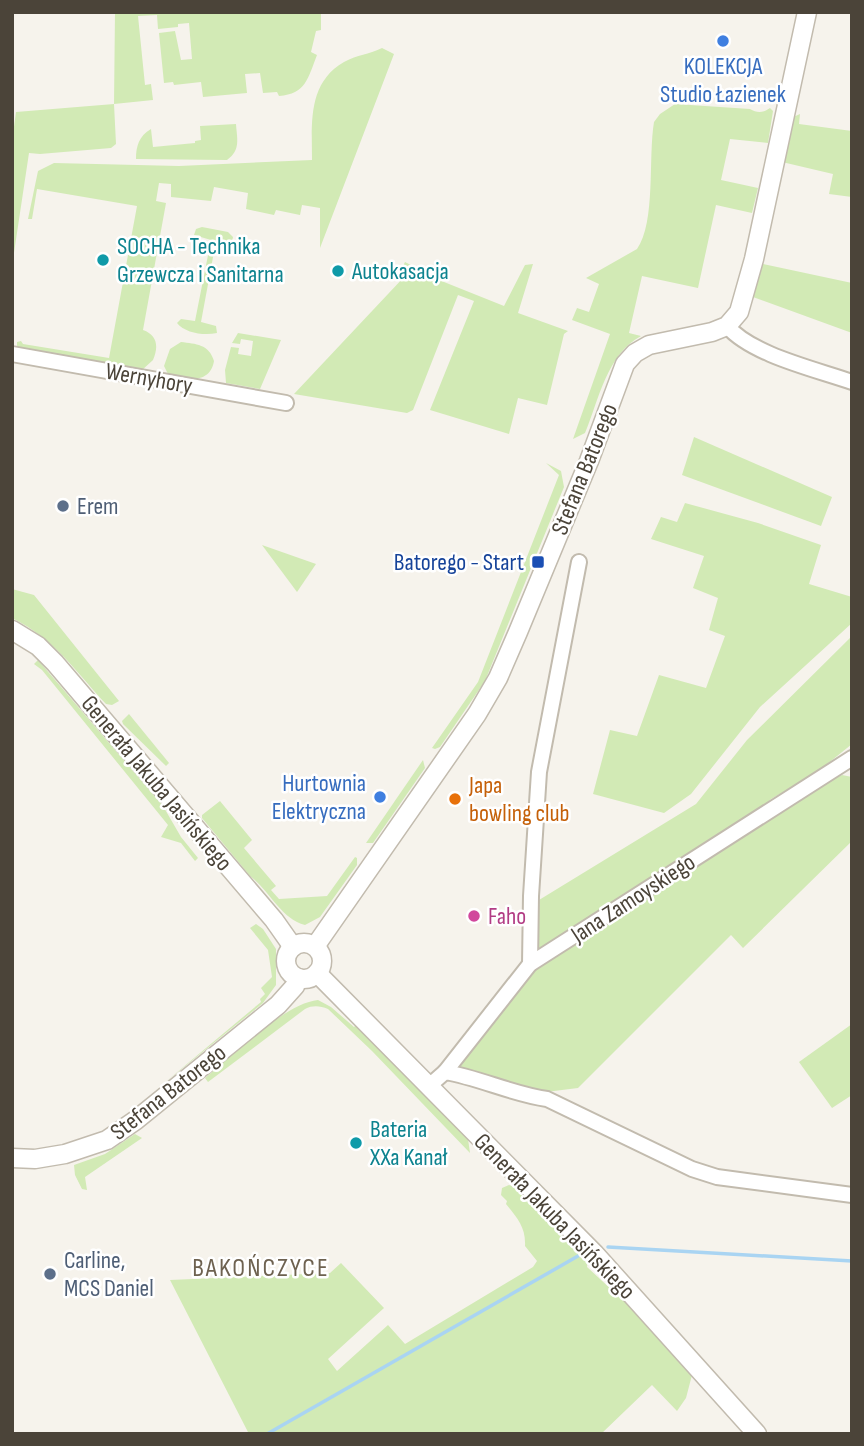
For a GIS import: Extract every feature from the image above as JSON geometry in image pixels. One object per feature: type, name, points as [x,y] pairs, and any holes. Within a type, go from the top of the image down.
[{"type":"street","points":[[807,12],[746,295],[739,312],[727,326],[738,337],[755,347],[852,382]]},
{"type":"street","name":"Stefana Batorego","points":[[316,945],[477,714],[498,678],[589,461],[625,364],[635,353],[649,345],[712,332],[727,326]]},
{"type":"street","name":"Wernyhory","points":[[12,354],[286,403]]},
{"type":"street","name":"Stefana Batorego","points":[[530,964],[530,895],[540,772],[579,562]]},
{"type":"street","name":"Generała Jakuba Jasińskiego","points":[[12,630],[38,646],[55,663],[274,920],[293,947]]},
{"type":"street","name":"Jana Zamoyskiego","points":[[429,1086],[445,1072],[530,964],[852,758]]},
{"type":"street","points":[[303,942],[316,945],[323,959],[317,973],[309,978],[298,978],[290,972],[286,961],[289,951],[303,942]]},
{"type":"street","name":"Generała Jakuba Jasińskiego","points":[[317,973],[595,1254],[757,1434]]},
{"type":"street","name":"Stefana Batorego","points":[[12,1158],[35,1159],[65,1154],[107,1140],[136,1120],[278,1005],[295,986],[298,978]]},
{"type":"street","points":[[445,1072],[474,1077],[522,1096],[547,1099],[692,1169],[731,1179],[852,1195]]},
{"type":"green space","points":[[115,12],[321,14],[321,30],[316,31],[311,52],[317,55],[301,88],[288,95],[279,96],[277,92],[263,93],[260,73],[245,74],[247,93],[203,97],[201,82],[174,85],[173,82],[164,83],[159,33],[175,31],[181,60],[192,59],[189,23],[158,29],[157,15],[138,16],[145,85],[151,84],[153,100],[114,104]]},
{"type":"green space","points":[[382,48],[394,54],[320,248],[320,208],[302,205],[300,215],[276,210],[274,215],[246,209],[248,193],[214,187],[211,201],[171,197],[171,184],[159,183],[156,201],[166,203],[143,330],[154,338],[156,350],[153,360],[141,371],[17,348],[17,342],[21,341],[23,344],[109,358],[137,206],[37,189],[32,219],[28,219],[38,171],[54,163],[179,166],[312,160],[312,119],[323,81],[344,62]]},
{"type":"green space","points":[[114,104],[116,144],[111,148],[29,153],[12,266],[12,141],[16,112]]},
{"type":"green space","points":[[675,104],[760,112],[770,108],[773,111],[768,143],[730,139],[721,180],[758,188],[752,213],[716,205],[698,288],[642,276],[629,333],[641,336],[629,344],[612,366],[585,433],[573,439],[610,334],[572,320],[577,308],[589,312],[599,284],[586,278],[637,249],[643,237],[649,206],[654,122],[660,114]]},
{"type":"green space","points":[[800,114],[799,124],[852,131],[852,197],[829,194],[833,174],[782,162],[791,118]]},
{"type":"green space","points":[[236,124],[236,148],[227,160],[136,159],[139,142],[151,129],[153,147],[195,143],[201,140],[200,126]]},
{"type":"green space","points":[[202,227],[228,232],[233,237],[232,242],[216,241],[201,322],[216,326],[217,333],[212,334],[190,331],[177,323],[181,319],[195,321],[211,240],[194,235],[196,229]]},
{"type":"green space","points":[[405,262],[444,282],[504,306],[525,265],[533,264],[518,313],[568,331],[564,334],[547,405],[518,398],[509,434],[430,410],[474,301],[458,295],[413,410],[407,413],[294,394],[404,277],[399,274]]},
{"type":"green space","points":[[763,264],[852,283],[852,333],[753,297]]},
{"type":"green space","points":[[238,333],[281,340],[260,389],[226,383],[225,370],[231,347],[239,348],[238,354],[251,356],[253,341],[241,339],[240,344],[232,343]]},
{"type":"green space","points":[[181,342],[192,343],[209,351],[214,361],[208,374],[189,379],[168,374],[164,366],[170,349]]},
{"type":"green space","points":[[694,437],[832,497],[821,526],[682,475]]},
{"type":"green space","points":[[546,463],[561,471],[564,487],[485,681],[440,747],[432,748],[478,682],[559,475]]},
{"type":"green space","points":[[685,503],[758,523],[821,545],[809,584],[852,597],[852,623],[760,707],[691,794],[664,813],[593,794],[610,730],[637,736],[659,675],[706,688],[725,636],[709,630],[718,598],[693,588],[704,556],[651,539],[661,517],[677,522]]},
{"type":"green space","points":[[262,545],[316,564],[297,592]]},
{"type":"green space","points":[[12,589],[34,595],[119,701],[112,705],[106,704],[53,646],[12,618]]},
{"type":"green space","points":[[852,636],[852,744],[816,773],[771,799],[753,816],[540,950],[534,925],[539,900],[696,804],[747,740]]},
{"type":"green space","points":[[38,660],[163,806],[181,837],[198,858],[195,861],[181,843],[161,837],[168,825],[42,670],[34,664]]},
{"type":"green space","points":[[129,714],[169,763],[166,766],[123,724],[122,721]]},
{"type":"green space","points":[[423,760],[425,768],[373,843],[366,843]]},
{"type":"green space","points":[[842,775],[852,777],[852,841],[743,948],[731,935],[578,1088],[546,1092],[458,1069],[458,1063],[533,970],[822,785]]},
{"type":"green space","points":[[220,801],[252,840],[244,848],[276,886],[271,890],[279,899],[327,896],[355,857],[357,858],[357,865],[320,917],[305,925],[297,922],[282,911],[250,876],[202,818],[202,815]]},
{"type":"green space","points":[[256,924],[263,929],[276,949],[276,985],[263,1003],[163,1084],[261,1002],[260,999],[265,994],[261,988],[272,977],[268,950],[250,928]]},
{"type":"green space","points":[[318,1000],[331,1007],[354,1027],[357,1024],[463,1129],[470,1153],[372,1051],[325,1008],[314,1006],[305,1009],[208,1082],[205,1078],[275,1020],[305,1003]]},
{"type":"green space","points":[[852,1024],[852,1095],[832,1108],[799,1062]]},
{"type":"green space","points":[[135,1134],[142,1138],[85,1177],[87,1190],[82,1189],[75,1175],[74,1165],[105,1154]]},
{"type":"green space","points":[[509,1185],[520,1189],[588,1259],[587,1267],[652,1327],[692,1375],[686,1398],[677,1411],[652,1385],[601,1434],[249,1434],[170,1280],[330,1273],[341,1263],[384,1308],[328,1359],[337,1371],[388,1325],[405,1344],[533,1267],[537,1261],[525,1246],[522,1228],[501,1195],[502,1188]]},
{"type":"waterway","points":[[608,1247],[852,1261]]},
{"type":"waterway","points":[[267,1434],[578,1256]]},
{"type":"place","name":"KOLEKCJA Studio Łazienek","points":[[723,41]]},
{"type":"place","name":"SOCHA - Technika Grzewcza i Sanitarna","points":[[103,260]]},
{"type":"place","name":"Autokasacja","points":[[338,271]]},
{"type":"place","name":"Erem","points":[[63,506]]},
{"type":"place","name":"Batorego - Start","points":[[538,562]]},
{"type":"place","name":"Hurtownia Elektryczna","points":[[380,797]]},
{"type":"place","name":"Japa bowling club","points":[[455,799]]},
{"type":"place","name":"Faho","points":[[474,916]]},
{"type":"place","name":"Bateria XXa Kanał","points":[[356,1143]]},
{"type":"place","name":"Carline, MCS Daniel","points":[[50,1274]]},
{"type":"district","name":"BAKOŃCZYCE","points":[[261,1267]]}]
